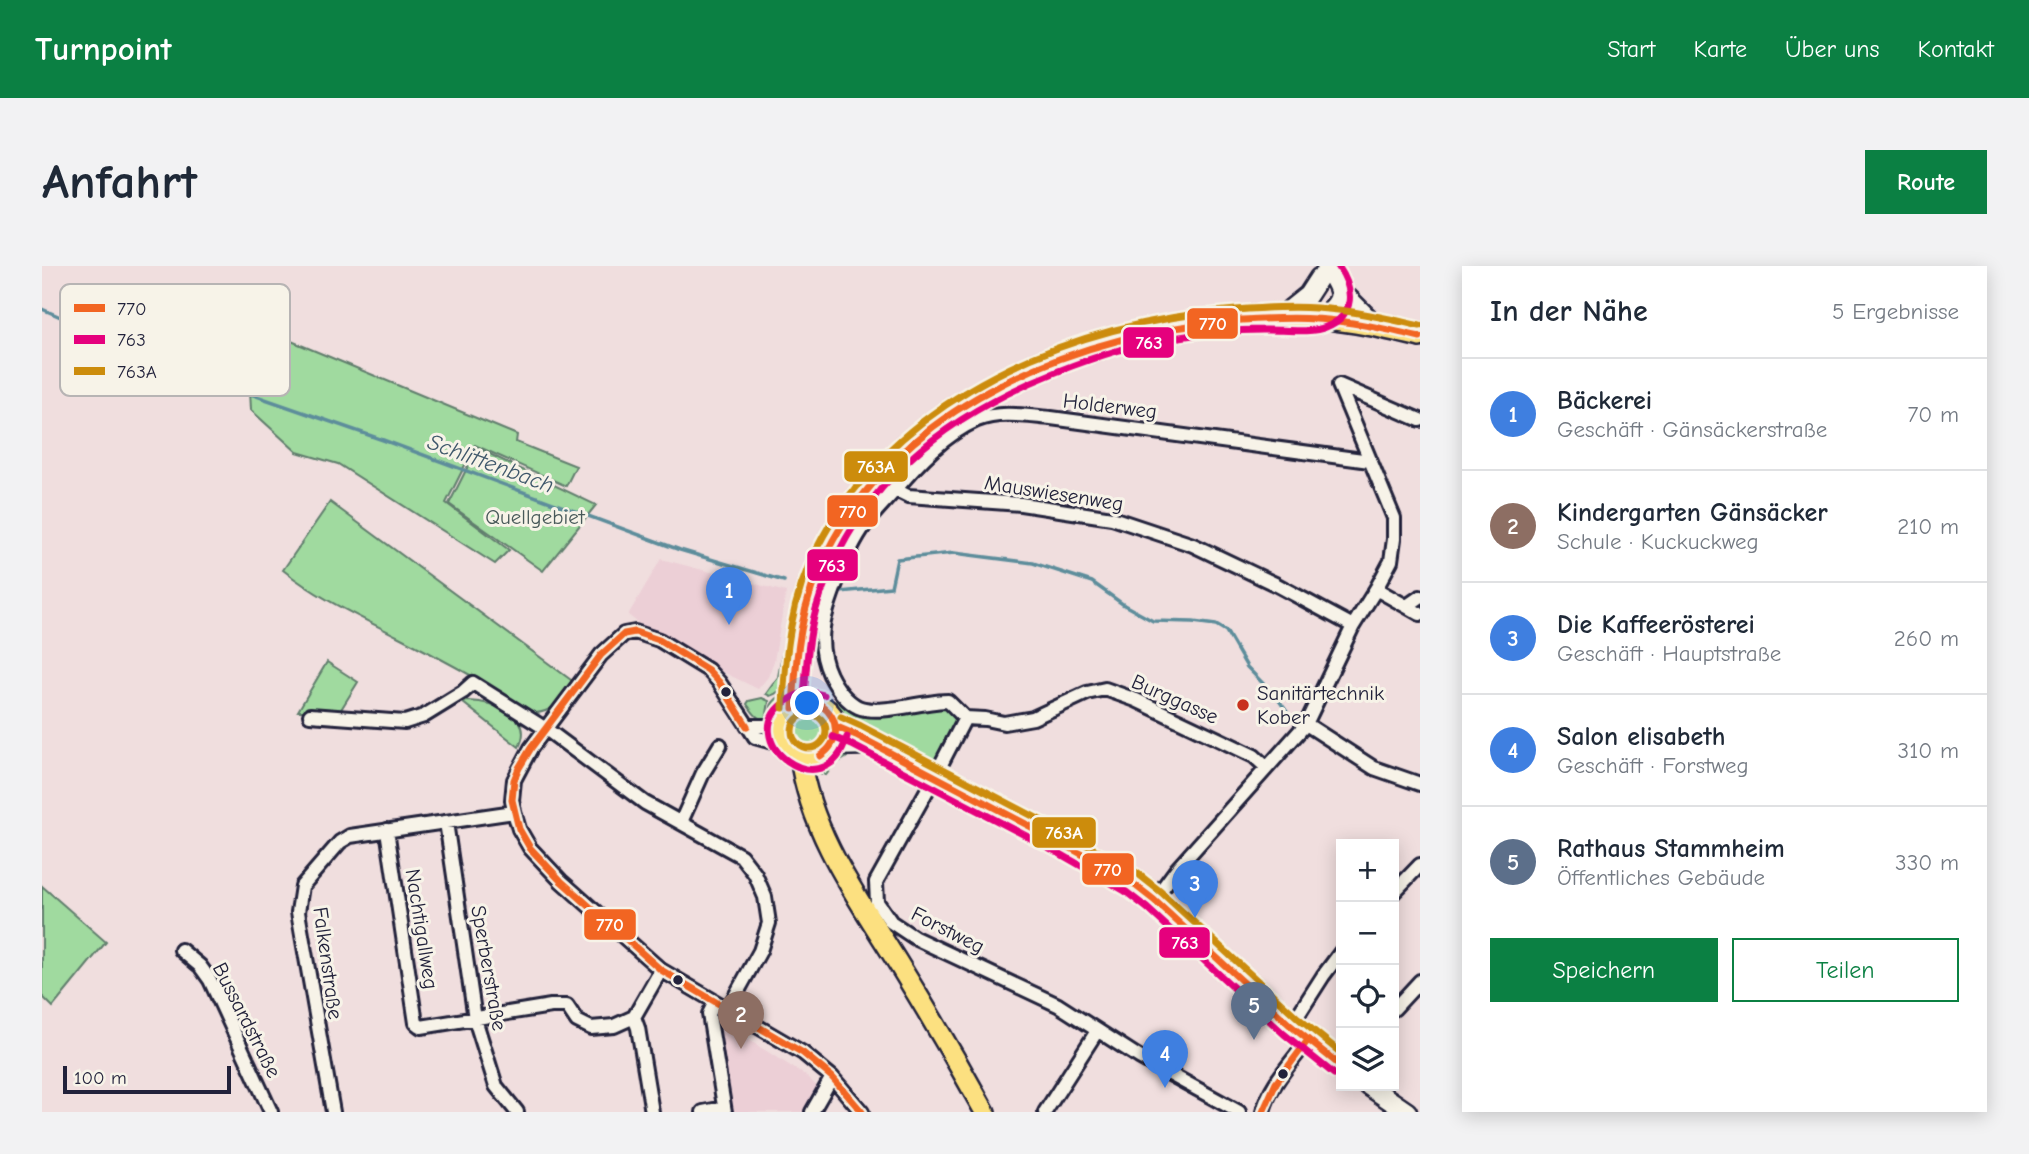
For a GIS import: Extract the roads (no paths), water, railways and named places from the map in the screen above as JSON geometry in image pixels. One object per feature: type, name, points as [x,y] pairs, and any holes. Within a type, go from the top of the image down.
[{"type":"main road","points":[[985,1112],[916,992],[852,892],[829,850],[811,799],[815,777],[781,730],[788,715],[807,603],[826,553],[870,486],[904,450],[942,419],[1043,365],[1110,341],[1176,327],[1234,320],[1320,319],[1376,326],[1420,337]]},
{"type":"main road","points":[[797,650],[812,703]]},
{"type":"main road","points":[[788,715],[799,705],[812,703],[828,711],[834,718],[835,736],[827,752],[800,753]]},
{"type":"street","points":[[1321,270],[1376,326]]},
{"type":"street","points":[[1320,319],[1321,270]]},
{"type":"street","points":[[1278,319],[1308,295],[1321,270]]},
{"type":"street","points":[[1320,319],[1334,308],[1339,300],[1339,289]]},
{"type":"street","points":[[1154,900],[1176,870],[1306,724],[1353,626],[1391,561],[1394,518],[1339,385],[1420,420]]},
{"type":"street","name":"Holderweg","points":[[965,718],[948,701],[878,710],[859,707],[846,698],[834,683],[824,662],[822,642],[823,619],[845,559],[864,526],[908,474],[952,435],[977,420],[995,415],[1051,418],[1370,461]]},
{"type":"street","name":"Mauswiesenweg","points":[[896,490],[908,496],[1021,504],[1112,518],[1193,545],[1277,585],[1353,626]]},
{"type":"street","points":[[1376,589],[1420,614]]},
{"type":"street","points":[[1407,606],[1420,597]]},
{"type":"street","points":[[800,753],[755,737],[719,682],[708,670],[659,640],[635,632],[624,634],[601,655],[531,748],[514,780],[514,812],[519,829],[530,848],[561,881],[661,970],[803,1053],[832,1077],[862,1112]]},
{"type":"street","points":[[310,715],[405,722],[424,716],[473,683],[546,729],[645,803],[741,856],[755,874],[765,897],[769,923],[760,951],[728,1009]]},
{"type":"street","name":"Burggasse","points":[[965,718],[1004,723],[1033,718],[1087,693],[1105,690],[1136,700],[1254,756],[1266,767]]},
{"type":"street","points":[[747,726],[767,726],[788,715]]},
{"type":"street","points":[[935,776],[965,718]]},
{"type":"street","points":[[1306,724],[1374,768],[1420,784]]},
{"type":"street","points":[[835,736],[856,735],[1062,843],[1131,883],[1154,900],[1291,1026],[1336,1062]]},
{"type":"street","points":[[681,822],[703,773],[720,745]]},
{"type":"street","name":"Forstweg","points":[[935,776],[876,882],[877,902],[891,922],[915,938],[1058,1005],[1097,1031],[1239,1112]]},
{"type":"street","name":"Falkenstraße","points":[[333,1112],[298,912],[303,886],[340,842],[350,836],[514,812]]},
{"type":"street","name":"Sperberstraße","points":[[446,822],[475,1019],[496,1086],[517,1112]]},
{"type":"street","name":"Nachtigallweg","points":[[387,830],[416,1023],[426,1027],[475,1019]]},
{"type":"street","points":[[1399,887],[1420,865]]},
{"type":"street","name":"Bussardstraße","points":[[181,950],[200,966],[210,980],[271,1112]]},
{"type":"street","points":[[1291,1026],[1336,959]]},
{"type":"street","points":[[475,1019],[551,1006],[567,1006],[577,1021],[591,1028],[614,1026],[634,1017],[661,970]]},
{"type":"street","points":[[1399,1004],[1420,981]]},
{"type":"street","points":[[703,1112],[724,1110],[709,1014],[715,1002]]},
{"type":"street","points":[[634,1017],[652,1112]]},
{"type":"street","points":[[1045,1112],[1097,1031]]},
{"type":"street","points":[[1263,1112],[1279,1079],[1308,1040]]},
{"type":"street","points":[[812,1112],[832,1077]]},
{"type":"street","points":[[1376,1091],[1407,1112]]},
{"type":"waterway","name":"Schlittenbach","points":[[42,309],[60,317]]},
{"type":"waterway","name":"Schlittenbach","points":[[256,396],[680,550],[784,581]]},
{"type":"waterway","name":"Schlittenbach","points":[[840,592],[891,587],[897,559],[954,553],[1033,563],[1092,582],[1124,605],[1153,621],[1216,625],[1226,631],[1247,667],[1278,699],[1292,719]]},
{"type":"place","name":"Bäckerei","points":[[729,625]]},
{"type":"place","name":"Sanitärtechnik Kober","points":[[1243,705]]},
{"type":"place","name":"Die Kaffeerösterei","points":[[1195,918]]},
{"type":"place","name":"Rathaus Stammheim","points":[[1254,1040]]},
{"type":"place","name":"Kindergarten Gänsäcker","points":[[741,1049]]},
{"type":"place","name":"Salon elisabeth","points":[[1165,1088]]},
{"type":"park label","name":"Quellgebiet","points":[[535,517]]}]
